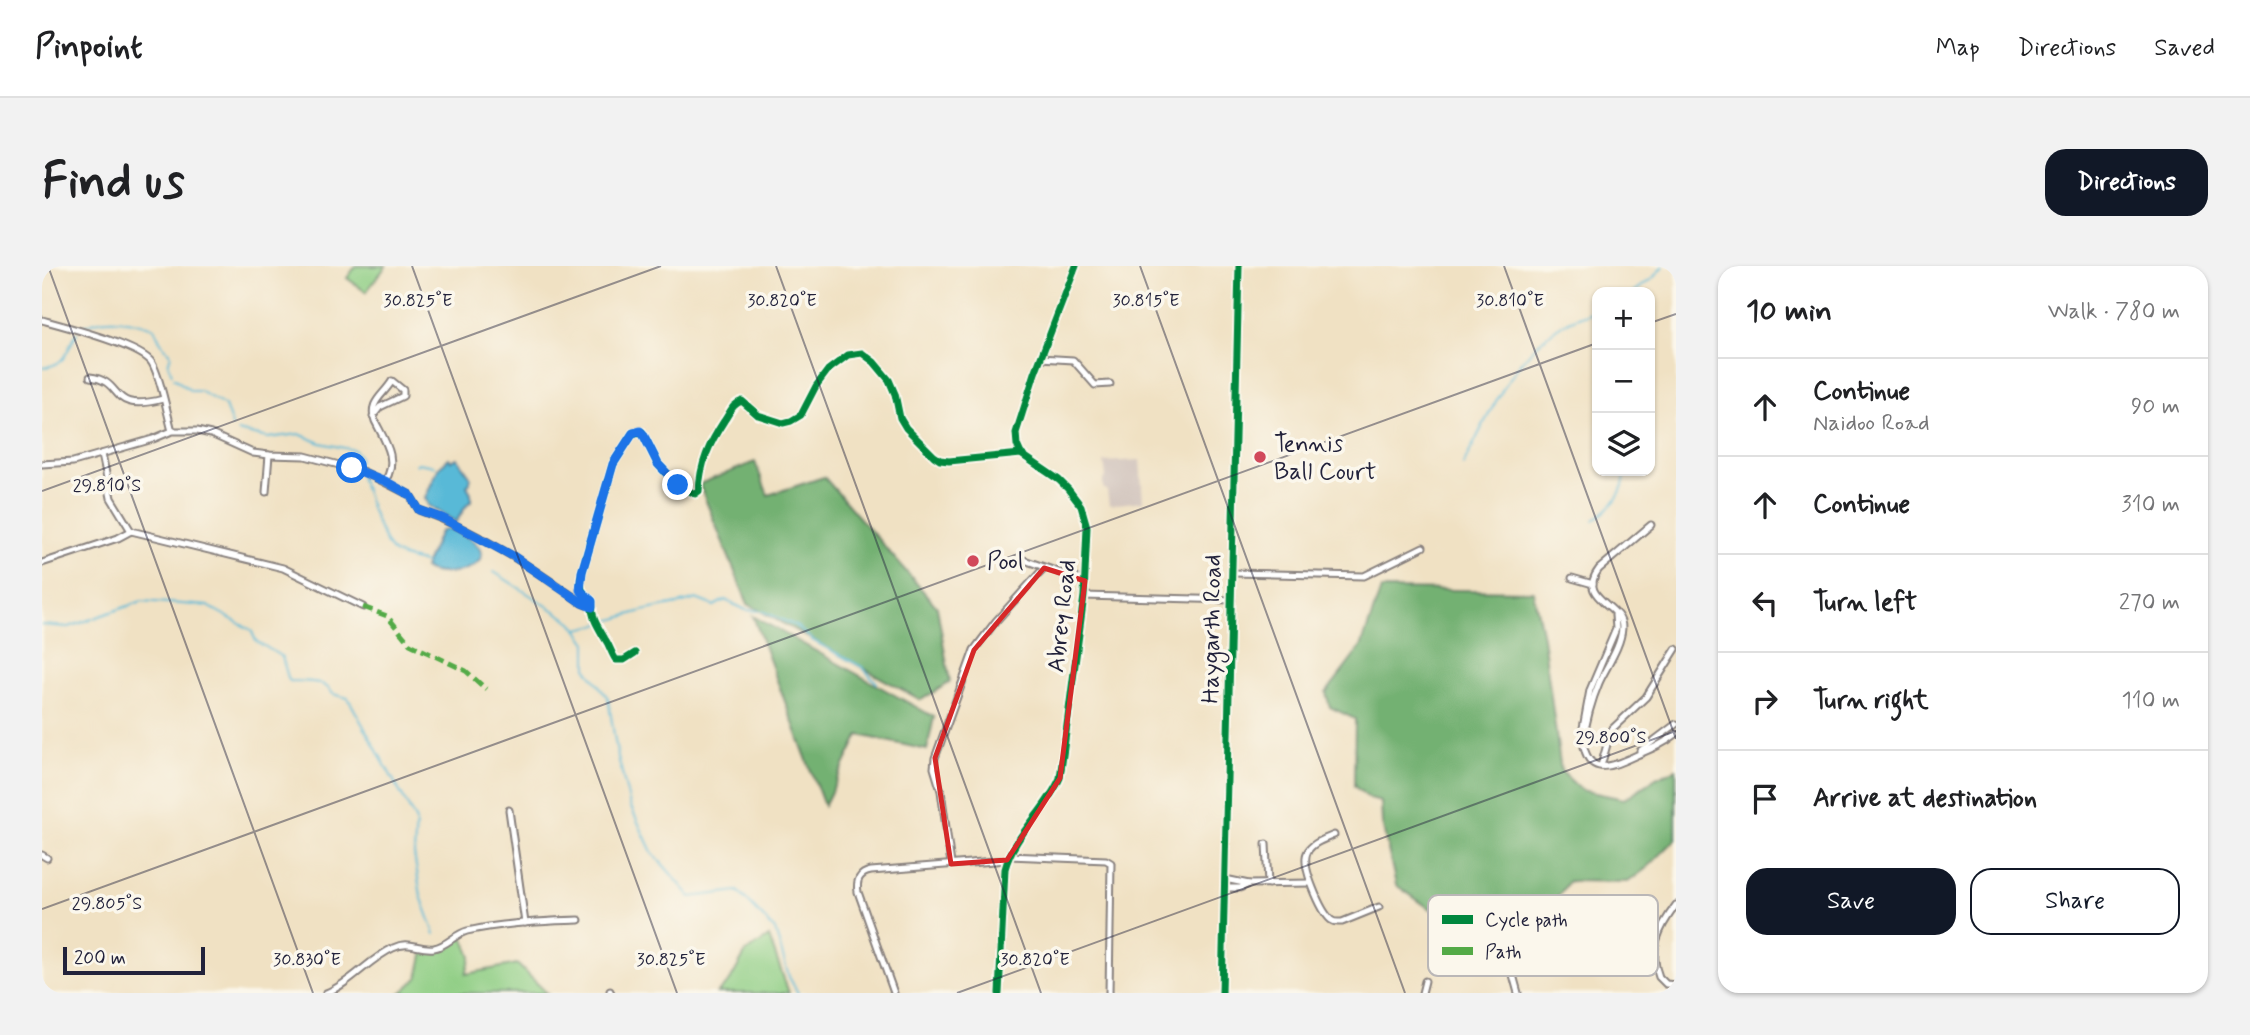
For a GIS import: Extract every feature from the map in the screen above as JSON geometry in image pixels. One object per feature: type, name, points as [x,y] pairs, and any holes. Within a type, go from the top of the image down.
[{"type":"street","points":[[635,653],[624,660],[616,660],[613,657],[605,638],[598,631],[592,601],[580,590],[582,572],[613,464],[631,434],[642,432],[658,464],[678,485],[694,495],[699,491],[700,470],[710,443],[738,402],[745,402],[753,412],[777,422],[787,423],[801,415],[828,370],[848,355],[862,353],[874,362],[889,380],[902,423],[938,459],[949,461],[1021,454],[1016,442],[1016,429],[1076,266]]},
{"type":"street","name":"Haygarth Road","points":[[1222,993],[1239,266]]},
{"type":"street","points":[[42,320],[145,355],[154,367],[172,431]]},
{"type":"street","points":[[1041,358],[1073,360],[1095,384],[1110,384]]},
{"type":"street","points":[[90,377],[105,381],[119,398],[130,403],[142,404],[163,399]]},
{"type":"street","points":[[373,416],[380,407],[402,396],[403,390],[397,383],[392,381],[373,407],[373,416],[390,453],[392,466],[385,481]]},
{"type":"street","points":[[42,464],[68,463],[179,429],[204,432],[253,453],[322,459],[385,481],[409,495],[419,510],[442,518],[513,556],[592,607]]},
{"type":"street","points":[[102,454],[111,498],[131,531]]},
{"type":"street","name":"Abrey Road","points":[[999,993],[1004,869],[1008,858],[1060,778],[1084,596],[1088,536],[1081,506],[1059,480],[1021,454]]},
{"type":"street","points":[[266,492],[269,455]]},
{"type":"street","points":[[1651,525],[1599,569],[1593,584],[1598,596],[1621,621],[1622,631],[1595,691],[1583,742],[1588,757],[1594,763],[1601,766],[1616,765],[1676,734]]},
{"type":"street","points":[[42,563],[118,538],[131,531],[283,568],[363,607]]},
{"type":"street","points":[[1232,573],[1368,575],[1423,547]]},
{"type":"street","points":[[1021,559],[1084,581]]},
{"type":"street","points":[[951,864],[943,802],[933,768],[935,758],[974,650],[1044,568]]},
{"type":"street","points":[[1572,578],[1593,584]]},
{"type":"street","points":[[1084,596],[1231,600]]},
{"type":"street","points":[[1601,766],[1608,734],[1615,724],[1646,697],[1676,649]]},
{"type":"street","points":[[1635,756],[1676,724]]},
{"type":"street","points":[[509,810],[524,923]]},
{"type":"street","points":[[1334,835],[1308,851],[1305,863],[1310,883],[1329,918],[1342,922],[1379,907]]},
{"type":"street","points":[[1266,844],[1268,884]]},
{"type":"street","points":[[894,993],[858,892],[859,878],[867,872],[1008,858],[1106,860],[1111,863],[1109,993]]},
{"type":"street","points":[[1225,879],[1249,884],[1310,883]]},
{"type":"street","points":[[1225,888],[1240,888],[1249,884]]},
{"type":"street","points":[[1658,934],[1676,905]]},
{"type":"street","points":[[326,993],[338,988],[387,951],[398,946],[414,944],[437,947],[464,932],[524,923],[579,920]]},
{"type":"street","points":[[1658,973],[1665,983],[1676,985]]},
{"type":"street","points":[[1513,976],[1518,993]]},
{"type":"street","points":[[1422,993],[1425,981]]},
{"type":"highlighted area","points":[[1044,568],[1085,581],[1060,778],[1007,860],[951,864],[935,758],[974,650]]},
{"type":"shaded area","points":[[1140,460],[1143,501],[1109,505],[1107,491],[1103,488],[1103,480],[1106,477],[1104,462]]},
{"type":"green space","points":[[356,266],[386,266],[366,292],[347,278]]},
{"type":"green space","points":[[755,462],[768,495],[824,477],[937,607],[950,682],[921,700],[748,604],[699,484]]},
{"type":"green space","points":[[1381,589],[1533,591],[1543,637],[1561,771],[1581,790],[1624,799],[1656,778],[1676,769],[1676,839],[1648,867],[1628,882],[1569,881],[1559,895],[1428,895],[1428,907],[1396,885],[1382,823],[1381,802],[1370,799],[1354,786],[1355,719],[1330,707],[1326,693],[1361,647]]},
{"type":"green space","points":[[753,616],[934,717],[927,750],[859,735],[824,806]]},
{"type":"green space","points":[[463,936],[471,957],[466,974],[517,964],[547,993],[401,993],[418,978],[424,951],[444,947]]},
{"type":"green space","points":[[769,937],[789,993],[717,993],[730,981],[746,952]]},
{"type":"water","points":[[449,458],[451,461],[457,458],[470,476],[467,486],[471,501],[456,522],[428,505],[425,498],[439,467]]},
{"type":"water","points":[[451,529],[475,543],[481,551],[480,559],[475,565],[443,573],[424,568],[440,532]]},
{"type":"waterway","points":[[1641,287],[1663,266]]},
{"type":"waterway","points":[[1463,465],[1505,385],[1532,350],[1567,322],[1592,312]]},
{"type":"waterway","points":[[81,328],[107,320],[126,321],[154,328],[171,355],[168,364],[172,374]]},
{"type":"waterway","points":[[42,367],[61,360],[77,333]]},
{"type":"waterway","points":[[174,378],[191,391],[200,391],[225,406],[232,426]]},
{"type":"waterway","points":[[237,431],[268,438],[299,434],[321,443],[354,450],[359,456],[359,463]]},
{"type":"waterway","points":[[416,465],[418,463],[435,466]]},
{"type":"waterway","points":[[1594,520],[1616,499],[1623,486],[1624,476]]},
{"type":"waterway","points":[[360,477],[389,548],[398,555],[425,563]]},
{"type":"waterway","points":[[494,572],[572,622],[587,643],[587,669],[608,698],[617,753],[630,805],[652,852],[691,897],[738,891],[775,930],[789,977],[798,993]]},
{"type":"waterway","points":[[578,629],[696,599],[714,606],[725,600],[746,610],[762,611],[796,626],[812,640],[862,667],[877,683]]},
{"type":"waterway","points":[[42,625],[69,627],[142,601],[208,606],[251,630],[256,641],[282,657],[289,681],[319,683],[333,694],[348,698],[416,821],[414,854],[421,896],[435,934]]},
{"type":"marked path","points":[[363,607],[387,616],[410,644],[466,671],[486,689]]},
{"type":"cycle path","points":[[999,993],[1005,869],[1015,845],[1060,778],[1084,596],[1087,527],[1081,506],[1059,480],[1021,454],[1016,433],[1035,373],[1076,266]]},
{"type":"cycle path","points":[[1222,993],[1239,266]]},
{"type":"cycle path","points":[[635,653],[624,660],[616,660],[595,621],[592,601],[581,588],[582,572],[613,464],[633,433],[642,432],[658,464],[678,485],[695,494],[699,491],[703,463],[710,446],[736,404],[742,401],[758,415],[783,423],[791,421],[801,415],[828,370],[848,355],[862,353],[874,362],[889,380],[900,418],[906,428],[940,460],[1021,454]]},
{"type":"place","name":"Tennis Ball Court","points":[[1260,457]]},
{"type":"place","name":"Pool","points":[[973,561]]},
{"type":"route","points":[[352,468],[385,481],[410,495],[419,510],[442,518],[513,556],[592,607],[592,601],[580,590],[582,572],[613,464],[633,433],[640,431],[643,434],[658,464],[678,485]]}]
